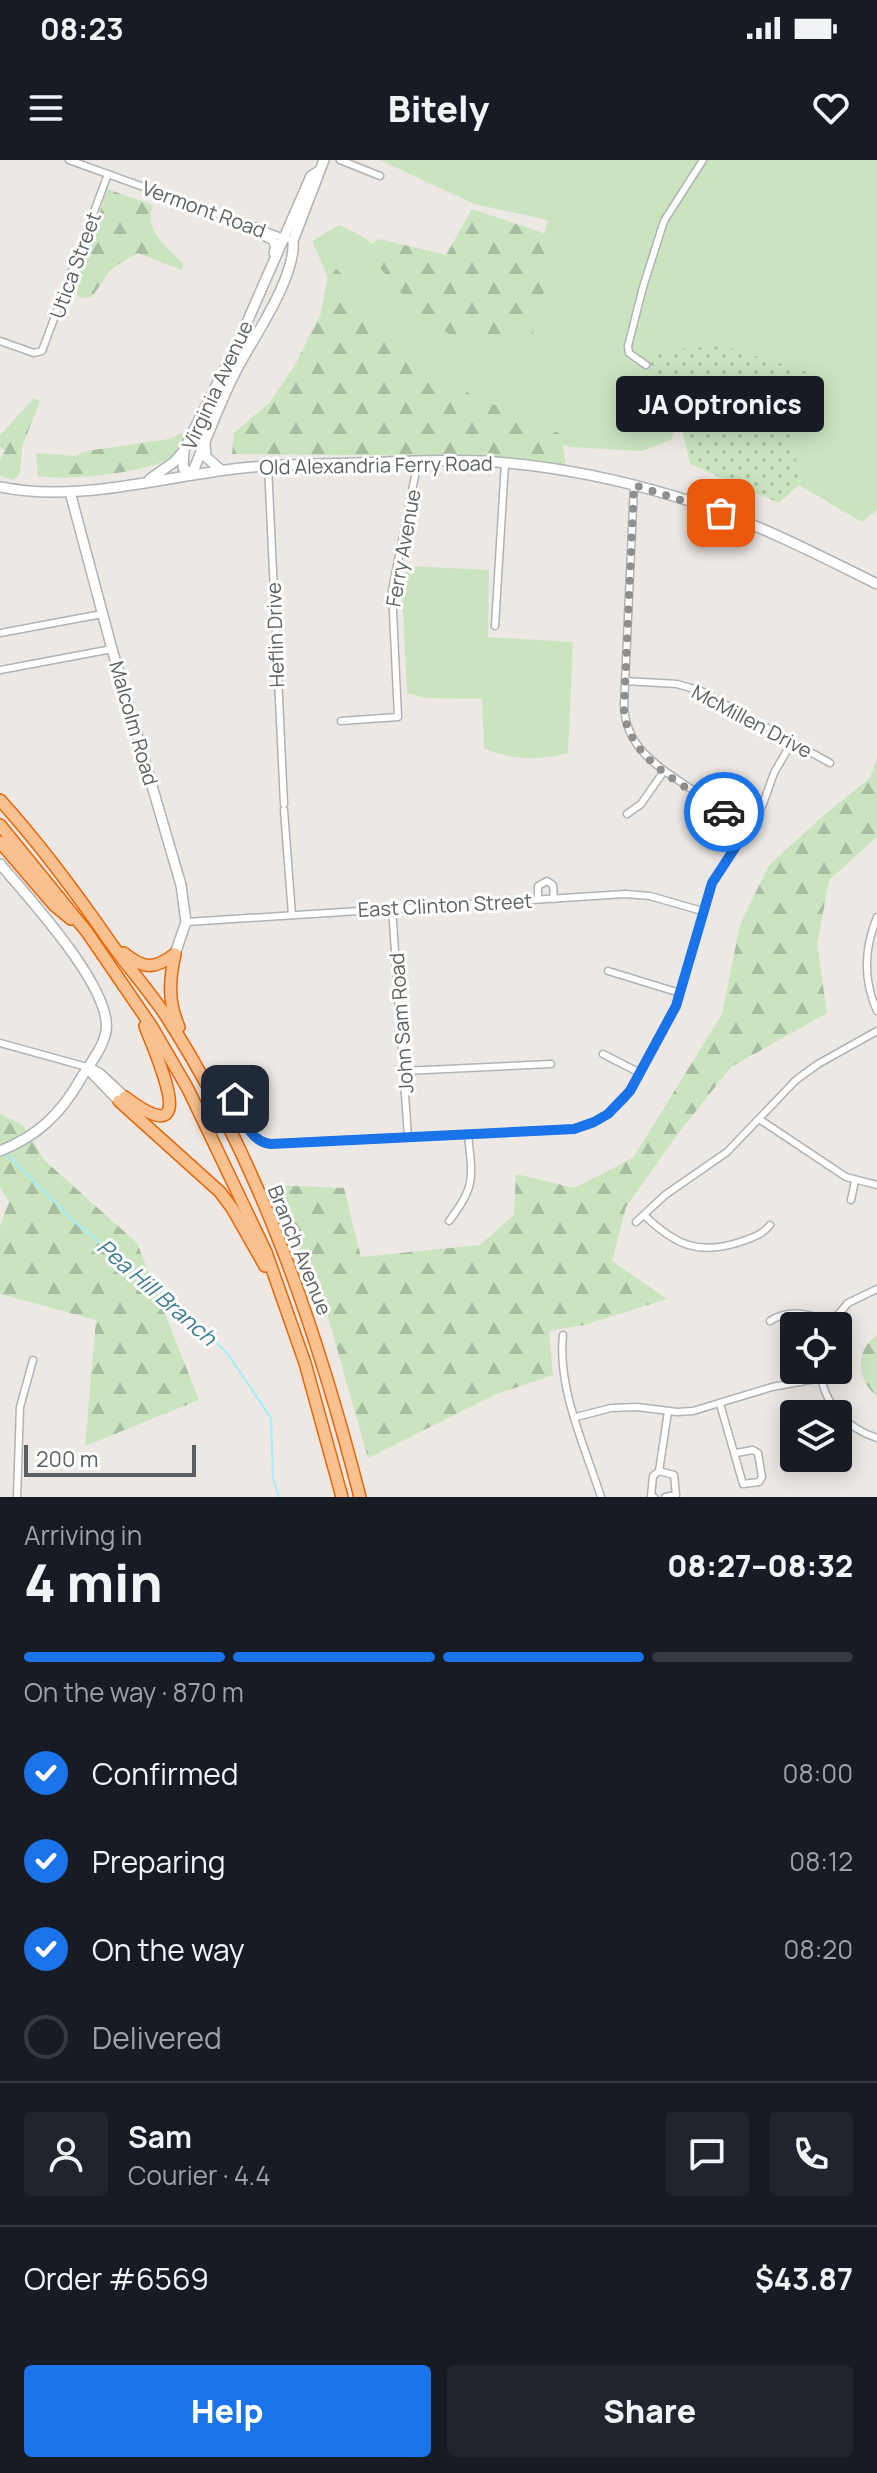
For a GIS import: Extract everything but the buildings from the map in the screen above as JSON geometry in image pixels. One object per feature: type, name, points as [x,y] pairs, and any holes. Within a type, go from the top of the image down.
[{"type":"highway","name":"Branch Avenue","points":[[0,800],[66,878],[166,1017],[235,1139],[298,1289],[360,1496]]},
{"type":"highway","name":"Branch Avenue","points":[[0,825],[87,932],[139,1007],[188,1089],[266,1252],[305,1363],[342,1497]]},
{"type":"highway","points":[[0,842],[54,905],[87,932]]},
{"type":"highway","points":[[110,942],[142,966],[154,968],[175,954]]},
{"type":"highway","points":[[175,954],[169,978],[174,1016],[201,1077]]},
{"type":"highway","points":[[122,1099],[154,1115],[162,1114],[170,1107],[167,1083],[139,1007]]},
{"type":"highway","points":[[122,1099],[220,1192],[283,1298]]},
{"type":"highway","points":[[334,1467],[336,1497]]},
{"type":"street","name":"Vermont Road","points":[[69,160],[256,228],[291,244]]},
{"type":"street","name":"Virginia Avenue","points":[[291,244],[273,264],[184,450],[183,468],[192,474],[235,373],[272,306],[291,244],[324,160]]},
{"type":"street","points":[[340,160],[380,176]]},
{"type":"street","points":[[646,365],[629,353],[637,308],[664,221],[703,160]]},
{"type":"street","name":"Utica Street","points":[[0,341],[40,353],[48,341],[108,174]]},
{"type":"street","points":[[256,228],[275,243],[273,264]]},
{"type":"street","points":[[205,442],[206,457],[221,470]]},
{"type":"street","points":[[146,481],[174,462],[184,450]]},
{"type":"street","name":"Old Alexandria Ferry Road","points":[[0,487],[33,492],[70,492],[268,466],[418,461],[505,463],[568,471],[681,498],[738,520],[877,584]]},
{"type":"street","name":"Ferry Avenue","points":[[341,721],[398,717],[393,635],[394,582],[418,461]]},
{"type":"street","points":[[495,626],[505,463]]},
{"type":"street","name":"Heflin Drive","points":[[268,466],[292,915]]},
{"type":"street","points":[[634,485],[625,681],[626,726],[644,754],[664,771],[748,828]]},
{"type":"street","name":"Malcolm Road","points":[[70,492],[181,885],[186,922],[175,954]]},
{"type":"street","points":[[0,633],[102,614]]},
{"type":"street","points":[[0,670],[112,649]]},
{"type":"street","name":"McMillen Drive","points":[[625,681],[670,683],[693,688],[830,763]]},
{"type":"street","points":[[230,1079],[235,1099],[256,1139],[268,1144],[574,1129],[588,1125],[618,1107],[673,1014],[712,883],[763,804],[774,773],[792,742]]},
{"type":"street","points":[[627,814],[641,804],[664,771]]},
{"type":"street","points":[[0,864],[39,910],[101,996],[106,1014],[106,1034],[53,1119],[30,1137],[0,1151]]},
{"type":"street","points":[[538,899],[539,884],[547,881],[553,885],[554,899]]},
{"type":"street","name":"East Clinton Street","points":[[186,922],[633,894],[702,911]]},
{"type":"street","name":"John Sam Road","points":[[392,908],[408,1137]]},
{"type":"street","points":[[877,917],[866,959],[868,985],[877,1011]]},
{"type":"street","points":[[608,971],[680,993]]},
{"type":"street","points":[[636,1222],[665,1195],[727,1152],[796,1080],[877,1031]]},
{"type":"street","points":[[0,1043],[87,1067],[122,1099]]},
{"type":"street","points":[[603,1054],[640,1073]]},
{"type":"street","points":[[404,1071],[551,1064]]},
{"type":"street","points":[[759,1119],[823,1164],[855,1181],[877,1185]]},
{"type":"street","points":[[449,1221],[466,1200],[471,1184],[468,1134]]},
{"type":"street","points":[[851,1200],[855,1181]]},
{"type":"street","points":[[644,1215],[677,1241],[703,1248],[725,1246],[755,1237],[770,1225]]},
{"type":"street","points":[[840,1312],[848,1303],[877,1289]]},
{"type":"street","points":[[770,1321],[780,1315]]},
{"type":"street","points":[[563,1335],[564,1370],[601,1497]]},
{"type":"street","points":[[17,1497],[20,1407],[33,1360]]},
{"type":"street","points":[[576,1417],[611,1408],[686,1412],[788,1384]]},
{"type":"street","points":[[823,1384],[829,1400],[841,1417],[855,1429],[877,1438]]},
{"type":"street","points":[[720,1404],[743,1484],[759,1482],[762,1477],[758,1453],[753,1450],[736,1453]]},
{"type":"street","points":[[654,1497],[651,1496],[653,1476],[659,1471],[668,1412]]},
{"type":"street","points":[[659,1471],[674,1475],[676,1495],[665,1497]]},
{"type":"green space","points":[[380,160],[877,160],[877,510],[862,522],[799,485],[792,429],[811,407],[646,369],[679,415],[671,440],[642,451],[570,447],[485,412],[342,309],[312,241],[339,225],[367,239],[413,289],[537,265],[548,220],[474,204]]},
{"type":"green space","points":[[107,189],[153,205],[151,222],[154,230],[183,264],[182,270],[138,253],[111,269],[92,297],[79,298],[76,288]]},
{"type":"green space","points":[[472,209],[558,238],[532,336],[475,341],[446,332],[406,299],[367,247],[379,239],[446,255]]},
{"type":"green space","points":[[330,263],[351,283],[364,319],[408,354],[470,394],[561,434],[566,465],[483,456],[232,454],[234,433],[270,402],[295,365],[321,313]]},
{"type":"green space","points":[[723,346],[810,373],[811,407],[792,429],[799,485],[779,503],[690,464],[679,415],[646,369],[653,351]]},
{"type":"green space","points":[[34,398],[40,401],[22,447],[20,473],[14,480],[0,476],[0,460],[5,450],[0,447],[0,435]]},
{"type":"green space","points":[[185,434],[177,451],[157,464],[104,475],[38,476],[36,453],[75,456],[87,451],[169,439]]},
{"type":"green space","points":[[407,566],[489,570],[488,637],[573,642],[568,753],[525,758],[494,752],[484,748],[482,699],[425,698],[407,693],[402,592]]},
{"type":"green space","points":[[877,758],[877,837],[829,880],[817,945],[827,1013],[731,1067],[676,1136],[626,1207],[612,1261],[667,1299],[584,1325],[549,1331],[553,1375],[494,1395],[368,1458],[323,1299],[270,1185],[344,1188],[361,1257],[480,1245],[514,1215],[516,1174],[574,1188],[633,1158],[722,1014],[740,925],[769,865],[870,778]]},
{"type":"green space","points":[[0,1114],[23,1125],[44,1160],[137,1243],[199,1400],[85,1446],[96,1320],[0,1294],[0,1226],[9,1202],[0,1187]]},
{"type":"green space","points":[[877,1335],[877,1396],[865,1382],[861,1365],[865,1349]]},
{"type":"waterway","name":"Pea Hill Branch","points":[[8,1155],[77,1224],[184,1310],[227,1353],[271,1418],[273,1478],[279,1497]]},
{"type":"way so far","points":[[721,513],[634,485],[624,710],[626,726],[649,759],[724,812]]},
{"type":"place","name":"JA Optronics","points":[[721,513]]},
{"type":"route","points":[[235,1099],[253,1135],[265,1144],[574,1129],[601,1119],[618,1107],[630,1091],[673,1014],[709,890],[748,828],[724,812]]}]
